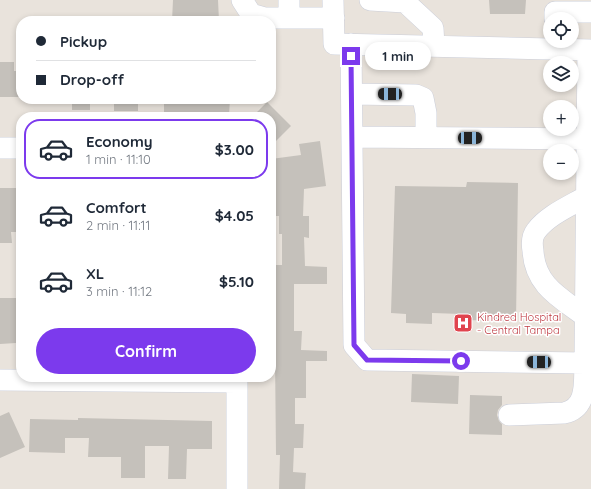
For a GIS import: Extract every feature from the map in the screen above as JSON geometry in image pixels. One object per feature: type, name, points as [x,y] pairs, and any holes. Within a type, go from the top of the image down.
[{"type":"street","points":[[242,0],[251,14],[258,16]]},
{"type":"street","points":[[370,0],[405,2],[433,28],[434,46]]},
{"type":"street","points":[[270,16],[289,9],[333,9],[343,44],[352,94],[354,345],[367,360],[588,363]]},
{"type":"street","points":[[555,10],[591,12]]},
{"type":"street","points":[[343,44],[434,46],[543,45]]},
{"type":"street","points":[[509,415],[564,413],[573,411],[583,396],[588,363],[589,317],[587,139],[589,50],[575,48]]},
{"type":"street","points":[[352,94],[416,95],[423,98],[426,113],[426,137]]},
{"type":"street","points":[[352,136],[587,139]]},
{"type":"street","points":[[0,148],[16,148]]},
{"type":"street","points":[[587,196],[556,214],[536,231],[532,247],[536,271],[542,282],[589,317]]},
{"type":"street","points":[[0,380],[16,380]]},
{"type":"street","points":[[237,382],[237,489]]},
{"type":"building","points":[[173,0],[218,0],[219,16],[172,16]]},
{"type":"building","points":[[489,0],[526,0],[525,14],[490,14]]},
{"type":"building","points":[[0,62],[14,62],[14,71],[16,71],[16,97],[0,97]]},
{"type":"building","points":[[72,104],[90,104],[90,110],[72,110]]},
{"type":"building","points":[[114,104],[138,104],[138,111],[114,111]]},
{"type":"building","points":[[164,104],[230,104],[229,112],[164,112]]},
{"type":"building","points":[[265,104],[269,104],[291,126],[276,141],[276,112],[257,112]]},
{"type":"building","points":[[320,141],[326,186],[304,189],[303,216],[309,216],[309,238],[304,237],[305,266],[327,267],[327,284],[294,284],[294,331],[302,331],[301,350],[327,351],[327,361],[306,361],[306,398],[295,398],[295,424],[304,424],[303,448],[294,448],[293,472],[306,473],[305,489],[279,489],[280,455],[276,455],[276,265],[282,265],[282,234],[279,234],[279,216],[276,216],[276,158],[301,155],[299,144]]},
{"type":"building","points":[[467,182],[518,183],[516,321],[462,320],[462,314],[432,313],[432,324],[406,323],[406,314],[391,313],[395,186],[466,187]]},
{"type":"building","points":[[0,188],[16,188],[16,232],[11,232],[12,243],[0,243]]},
{"type":"building","points":[[0,298],[16,298],[16,343],[0,344]]},
{"type":"building","points":[[412,374],[459,376],[458,404],[411,402]]},
{"type":"building","points":[[470,395],[502,396],[502,405],[498,410],[497,415],[502,424],[502,435],[469,434]]},
{"type":"building","points":[[9,412],[25,447],[0,458],[0,416]]},
{"type":"building","points":[[78,418],[212,421],[212,449],[187,449],[186,479],[168,479],[169,446],[145,446],[145,478],[121,478],[121,457],[88,457],[89,438],[65,438],[65,453],[29,452],[30,419],[78,420]]},
{"type":"place","name":"Kindred Hospital - Central Tampa","points":[[463,323]]},
{"type":"route","points":[[351,56],[354,345],[367,360],[461,361]]}]
